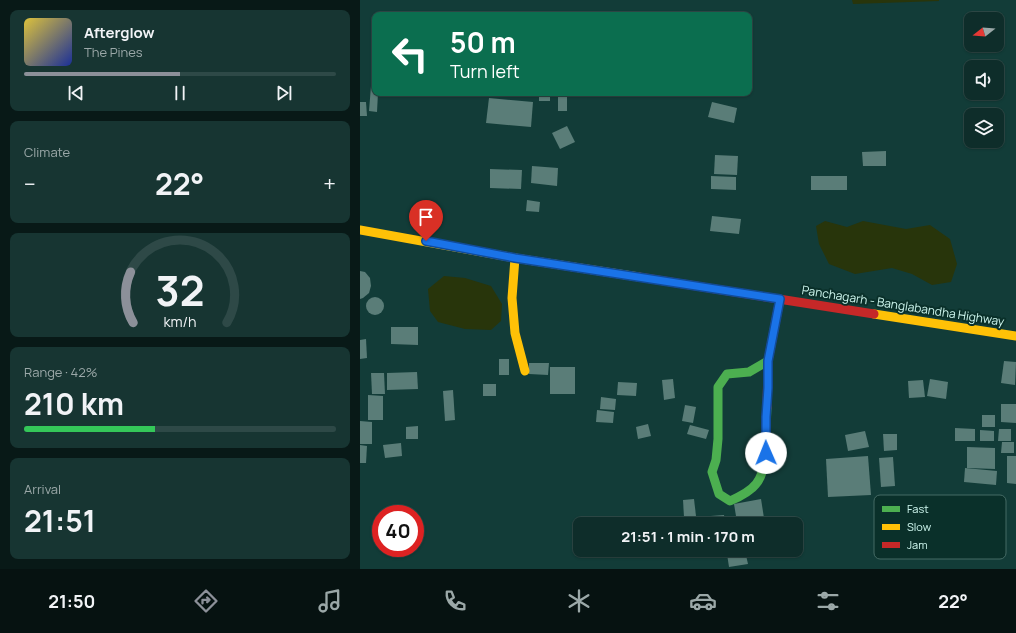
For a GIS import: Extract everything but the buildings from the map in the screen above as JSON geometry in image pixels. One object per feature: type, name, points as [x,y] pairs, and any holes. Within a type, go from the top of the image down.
[{"type":"main road","name":"Panchagarh - Banglabandha Highway","points":[[360,230],[515,258],[1016,336]]},
{"type":"main road","points":[[515,258],[512,298],[515,333],[525,371]]},
{"type":"main road","points":[[768,361],[754,371],[741,374],[728,374],[718,387],[718,439],[716,460],[712,472],[719,494],[730,501],[744,494],[756,484],[762,470],[766,453],[768,361],[780,299]]},
{"type":"shaded area","points":[[852,0],[939,0],[939,1],[853,4]]},
{"type":"shaded area","points":[[825,221],[847,227],[863,221],[906,229],[930,225],[950,239],[957,264],[951,282],[932,285],[912,274],[892,268],[855,274],[829,264],[819,244],[816,226]]},
{"type":"shaded area","points":[[444,276],[465,278],[491,286],[502,304],[501,321],[491,330],[465,329],[438,322],[430,311],[428,289]]},
{"type":"traffic: fast","points":[[767,408],[765,458],[760,477],[751,489],[730,501],[719,494],[712,472],[716,460],[718,439],[718,387],[727,374],[749,372],[768,361]]},
{"type":"traffic: slow","points":[[360,230],[515,258],[639,277]]},
{"type":"traffic: slow","points":[[515,258],[512,298],[515,333],[525,371]]},
{"type":"traffic: slow","points":[[874,314],[1016,336]]},
{"type":"traffic: jam","points":[[639,277],[874,314]]},
{"type":"traffic: jam","points":[[767,408],[768,361],[780,299]]},
{"type":"route","points":[[426,241],[515,258],[780,299],[768,361],[766,453]]}]
